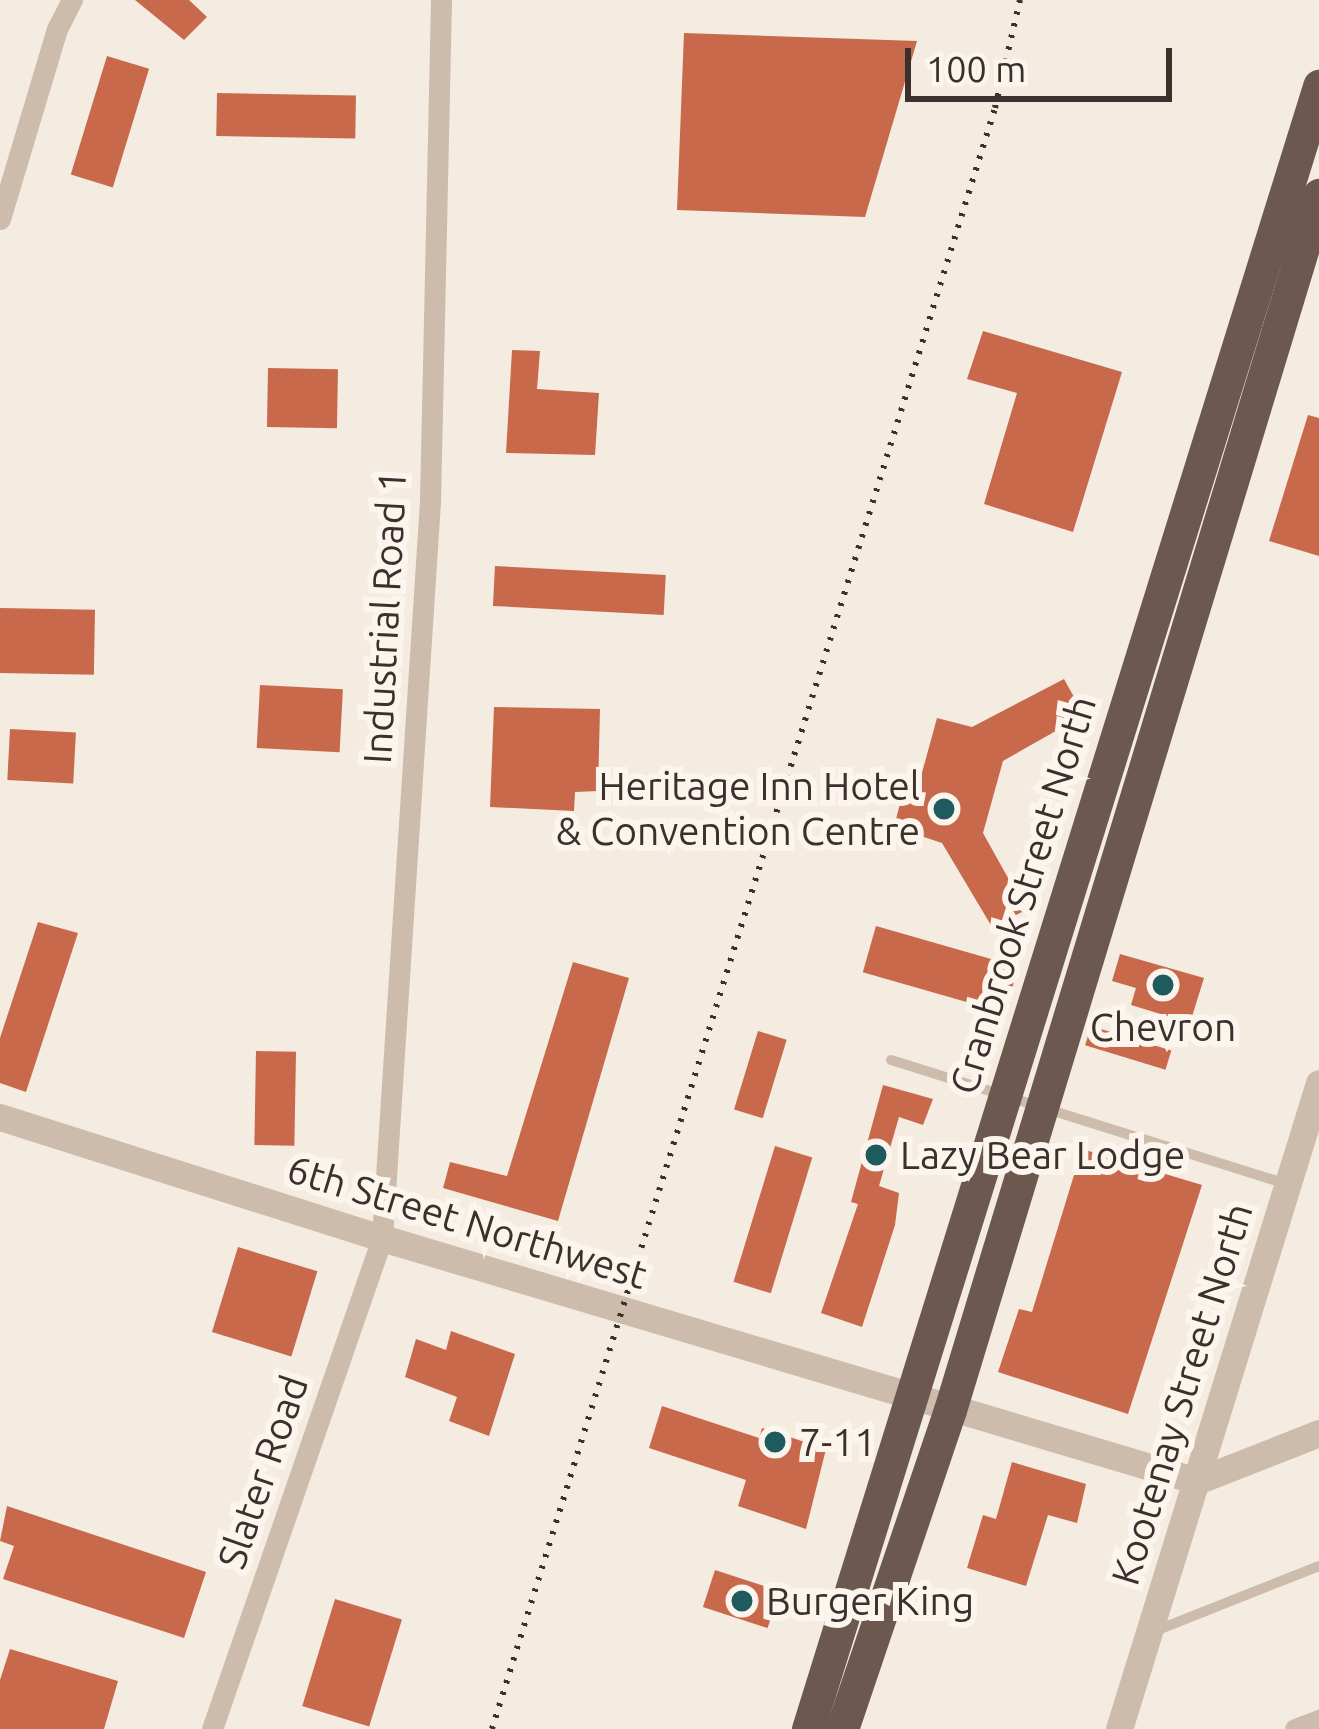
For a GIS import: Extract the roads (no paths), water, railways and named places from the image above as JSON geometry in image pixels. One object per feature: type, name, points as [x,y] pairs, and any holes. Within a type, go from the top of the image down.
[{"type":"highway","name":"Cranbrook Street North","points":[[808,1729],[1319,86]]},
{"type":"highway","name":"Cranbrook Street North","points":[[842,1729],[950,1410],[1319,195]]},
{"type":"street","points":[[0,219],[57,29],[72,0]]},
{"type":"street","name":"Industrial Road 1","points":[[382,1238],[430,501],[441,0]]},
{"type":"street","name":"Kootenay Street North","points":[[1119,1729],[1319,1083]]},
{"type":"street","name":"6th Street Northwest","points":[[0,1117],[382,1238],[1197,1481]]},
{"type":"street","name":"Slater Road","points":[[212,1729],[382,1238]]},
{"type":"street","points":[[1197,1481],[1319,1433]]},
{"type":"street","points":[[1295,1729],[1319,1720]]},
{"type":"lane","points":[[891,1060],[1287,1185]]},
{"type":"lane","points":[[1150,1633],[1319,1566]]},
{"type":"railway","points":[[492,1729],[995,108],[1020,0]]},
{"type":"place","name":"Heritage Inn Hotel & Convention Centre","points":[[944,809]]},
{"type":"place","name":"Chevron","points":[[1163,985]]},
{"type":"place","name":"Lazy Bear Lodge","points":[[876,1155]]},
{"type":"place","name":"7-11","points":[[775,1442]]},
{"type":"place","name":"Burger King","points":[[742,1601]]}]
